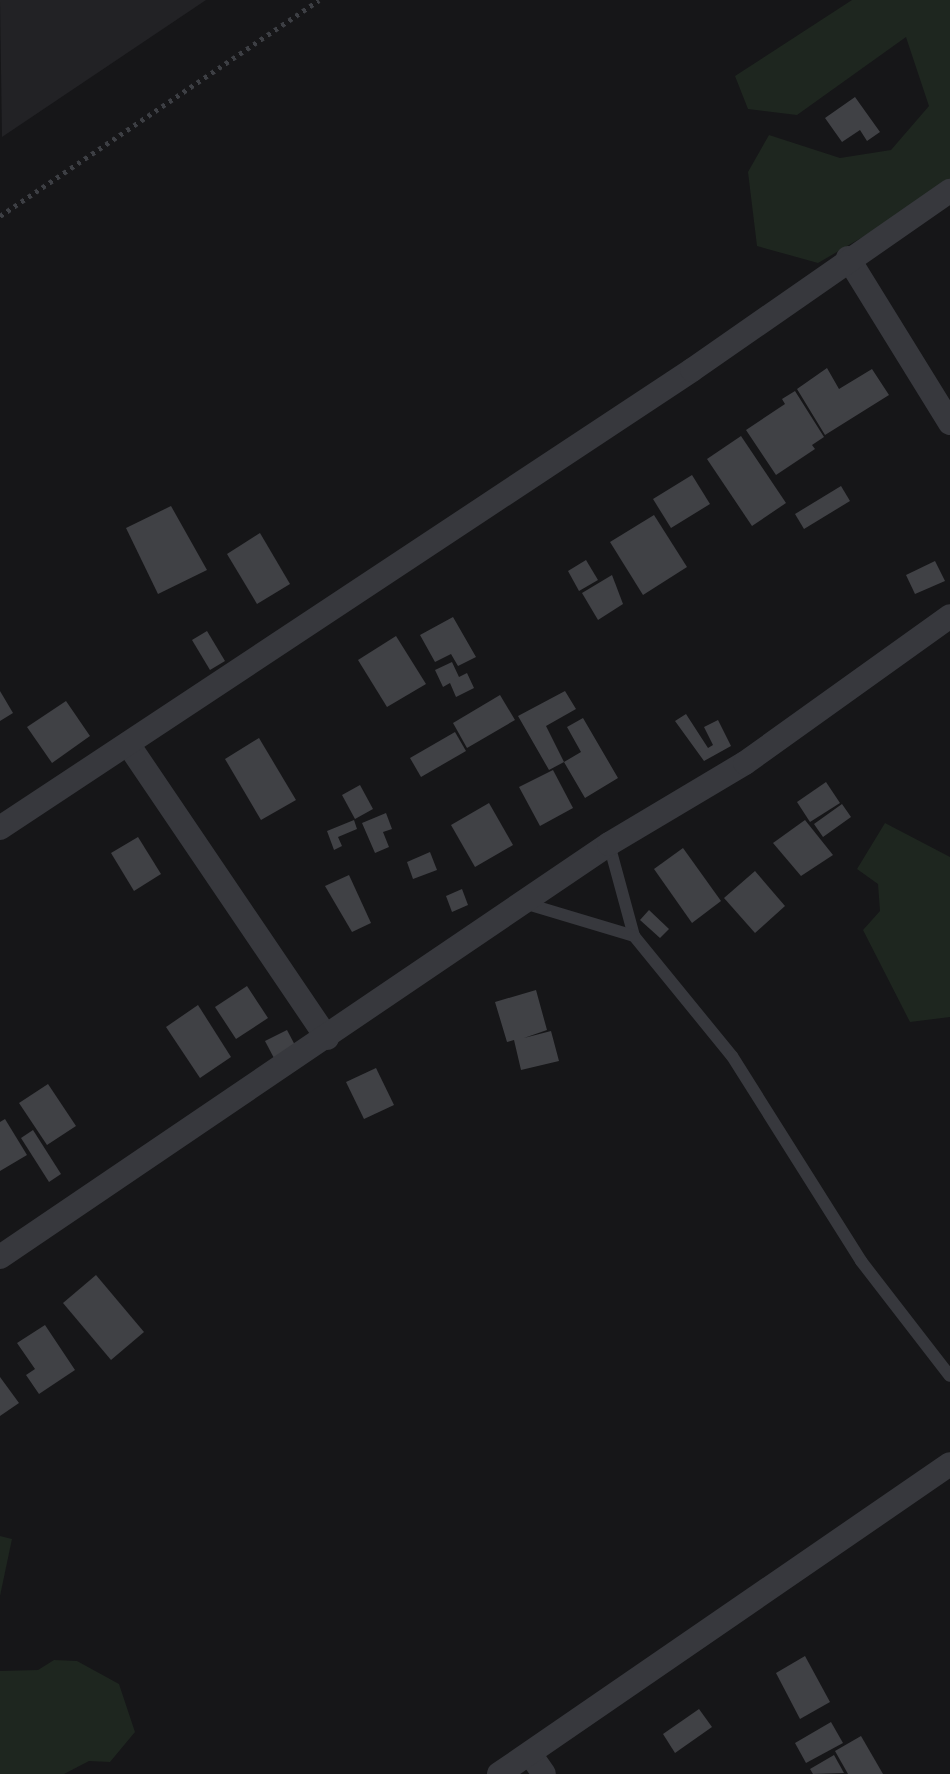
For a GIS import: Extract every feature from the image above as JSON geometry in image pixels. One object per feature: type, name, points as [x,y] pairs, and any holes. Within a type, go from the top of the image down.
[{"type":"street","points":[[0,828],[692,370],[848,258],[950,191]]},
{"type":"street","points":[[848,258],[950,423]]},
{"type":"street","points":[[0,1257],[327,1038],[609,844],[745,763],[950,616]]},
{"type":"street","points":[[128,744],[327,1038]]},
{"type":"street","points":[[499,1774],[950,1464]]},
{"type":"street","points":[[530,1754],[544,1774]]},
{"type":"lane","points":[[609,844],[634,936],[732,1056],[860,1261],[950,1376]]},
{"type":"lane","points":[[524,903],[634,936]]},
{"type":"path","points":[[0,216],[319,0]]},
{"type":"shaded area","points":[[0,0],[206,0],[2,137]]},
{"type":"shaded area","points":[[852,0],[950,0],[950,186],[818,263],[757,246],[748,172],[769,135],[840,158],[891,150],[929,106],[906,37],[797,115],[748,109],[735,76]]},
{"type":"shaded area","points":[[885,823],[950,857],[950,1017],[910,1022],[863,930],[880,911],[878,884],[857,869]]},
{"type":"shaded area","points":[[0,1536],[12,1539],[0,1596]]},
{"type":"shaded area","points":[[54,1660],[77,1661],[119,1684],[135,1732],[110,1762],[89,1761],[64,1774],[0,1774],[0,1671],[38,1670]]},
{"type":"building","points":[[855,97],[880,132],[867,141],[860,130],[842,142],[825,118]]},
{"type":"building","points":[[827,368],[839,389],[872,369],[889,395],[825,435],[797,389]]},
{"type":"building","points":[[795,391],[824,437],[812,445],[815,449],[776,475],[746,430],[785,404],[782,399]]},
{"type":"building","points":[[741,436],[786,503],[752,526],[707,459]]},
{"type":"building","points":[[692,475],[710,504],[671,528],[653,499]]},
{"type":"building","points":[[841,486],[850,501],[804,529],[795,514]]},
{"type":"building","points":[[171,506],[207,570],[158,594],[126,528]]},
{"type":"building","points":[[654,515],[687,567],[643,595],[610,542]]},
{"type":"building","points":[[260,533],[290,584],[257,604],[227,554]]},
{"type":"building","points":[[586,560],[598,580],[579,591],[568,571]]},
{"type":"building","points":[[935,561],[945,581],[915,594],[906,575]]},
{"type":"building","points":[[612,575],[623,604],[598,620],[582,593]]},
{"type":"building","points":[[453,617],[476,657],[458,666],[451,654],[435,662],[420,635]]},
{"type":"building","points":[[207,631],[225,661],[210,670],[192,640]]},
{"type":"building","points":[[396,636],[426,684],[387,707],[358,660]]},
{"type":"building","points":[[452,662],[459,677],[467,673],[474,688],[456,697],[450,683],[443,687],[435,670]]},
{"type":"building","points":[[0,691],[13,713],[0,721]]},
{"type":"building","points":[[565,691],[576,709],[546,726],[564,762],[549,770],[518,716]]},
{"type":"building","points":[[500,695],[515,720],[467,748],[453,723]]},
{"type":"building","points":[[66,701],[90,736],[52,763],[27,727]]},
{"type":"building","points":[[686,714],[708,748],[713,745],[704,727],[718,720],[731,746],[704,761],[675,721]]},
{"type":"building","points":[[583,718],[618,778],[585,798],[564,762],[581,752],[567,727]]},
{"type":"building","points":[[455,732],[466,751],[421,777],[410,758]]},
{"type":"building","points":[[259,738],[296,800],[261,820],[225,759]]},
{"type":"building","points":[[553,770],[573,808],[540,826],[519,787]]},
{"type":"building","points":[[826,782],[840,803],[810,822],[797,802]]},
{"type":"building","points":[[360,785],[373,809],[355,819],[342,795]]},
{"type":"building","points":[[489,803],[513,845],[475,867],[451,825]]},
{"type":"building","points":[[842,804],[851,817],[823,837],[814,824]]},
{"type":"building","points":[[386,813],[392,829],[383,832],[389,847],[375,853],[362,823]]},
{"type":"building","points":[[354,820],[357,829],[338,837],[342,846],[334,850],[327,831]]},
{"type":"building","points":[[805,820],[833,855],[801,876],[773,843]]},
{"type":"building","points":[[138,837],[161,874],[134,891],[111,853]]},
{"type":"building","points":[[683,848],[721,901],[692,923],[654,869]]},
{"type":"building","points":[[430,852],[437,870],[413,879],[407,862]]},
{"type":"building","points":[[755,871],[785,906],[755,933],[724,898]]},
{"type":"building","points":[[349,875],[371,923],[352,932],[325,886]]},
{"type":"building","points":[[462,889],[468,905],[452,912],[446,896]]},
{"type":"building","points":[[649,910],[669,929],[660,938],[640,920]]},
{"type":"building","points":[[247,986],[268,1018],[236,1039],[215,1007]]},
{"type":"building","points":[[536,990],[547,1030],[524,1038],[551,1031],[559,1061],[521,1070],[514,1040],[507,1042],[495,1002]]},
{"type":"building","points":[[198,1005],[231,1057],[200,1078],[166,1027]]},
{"type":"building","points":[[287,1030],[297,1049],[275,1060],[265,1041]]},
{"type":"building","points":[[376,1068],[394,1105],[364,1119],[346,1082]]},
{"type":"building","points":[[48,1084],[76,1126],[47,1145],[19,1103]]},
{"type":"building","points":[[5,1119],[27,1155],[0,1171],[0,1122]]},
{"type":"building","points":[[33,1130],[61,1174],[49,1182],[21,1138]]},
{"type":"building","points":[[96,1275],[144,1332],[111,1360],[63,1303]]},
{"type":"building","points":[[45,1325],[75,1370],[39,1394],[26,1375],[35,1369],[17,1343]]},
{"type":"building","points":[[0,1377],[19,1403],[0,1416]]},
{"type":"building","points":[[805,1656],[830,1702],[800,1719],[776,1673]]},
{"type":"building","points":[[699,1709],[712,1727],[675,1753],[663,1734]]},
{"type":"building","points":[[831,1722],[843,1743],[806,1763],[795,1743]]},
{"type":"building","points":[[861,1736],[883,1774],[848,1774],[835,1751]]},
{"type":"building","points":[[834,1755],[844,1773],[813,1774],[810,1769]]}]
